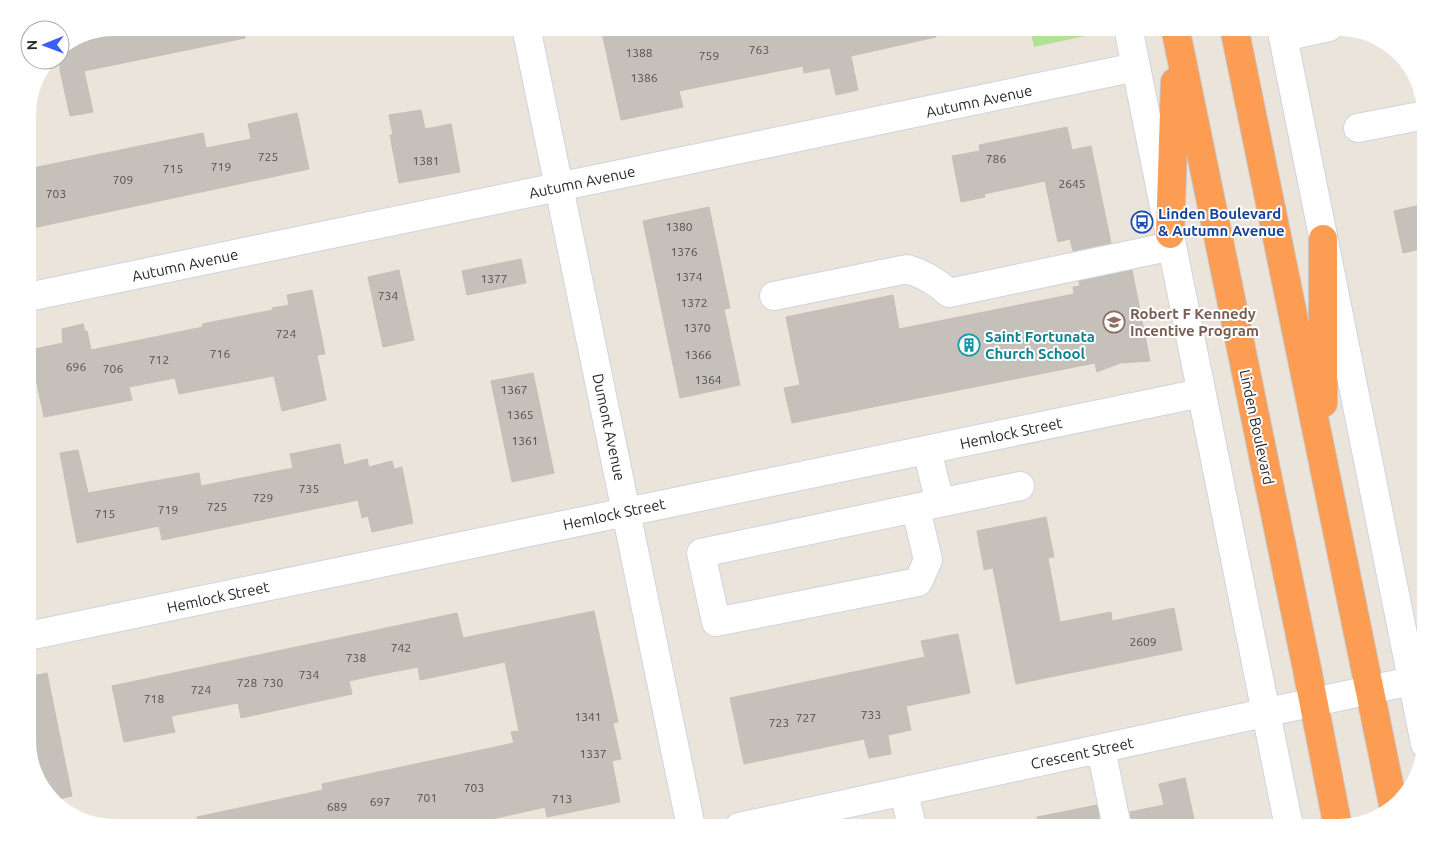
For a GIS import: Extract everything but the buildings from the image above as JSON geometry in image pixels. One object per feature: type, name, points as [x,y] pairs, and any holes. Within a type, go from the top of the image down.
[{"type":"highway","points":[[1171,240],[1175,36]]},
{"type":"highway","name":"Linden Boulevard","points":[[1176,36],[1336,819]]},
{"type":"highway","points":[[1236,36],[1393,797]]},
{"type":"highway","points":[[1323,239],[1324,462]]},
{"type":"street","name":"Dumont Avenue","points":[[528,36],[689,819]]},
{"type":"street","points":[[1130,36],[1286,819]]},
{"type":"street","points":[[1283,36],[1323,239],[1417,671]]},
{"type":"street","name":"Autumn Avenue","points":[[36,296],[1136,67]]},
{"type":"street","points":[[1358,128],[1417,117]]},
{"type":"street","points":[[774,296],[907,269],[922,273],[937,282],[949,293],[1171,240]]},
{"type":"street","name":"Hemlock Street","points":[[36,634],[1201,393]]},
{"type":"street","points":[[927,450],[928,506],[928,560],[918,582],[716,622],[701,553],[928,506],[1020,486]]},
{"type":"street","name":"Crescent Street","points":[[780,819],[1417,680]]},
{"type":"street","points":[[1101,749],[1114,819]]},
{"type":"street","points":[[904,792],[910,819]]},
{"type":"green space","points":[[1032,36],[1086,36],[1034,47]]},
{"type":"place","name":"Linden Boulevard & Autumn Avenue","points":[[1142,222]]},
{"type":"place","name":"Robert F Kennedy Incentive Program","points":[[1114,322]]},
{"type":"place","name":"Saint Fortunata Church School","points":[[969,345]]}]
